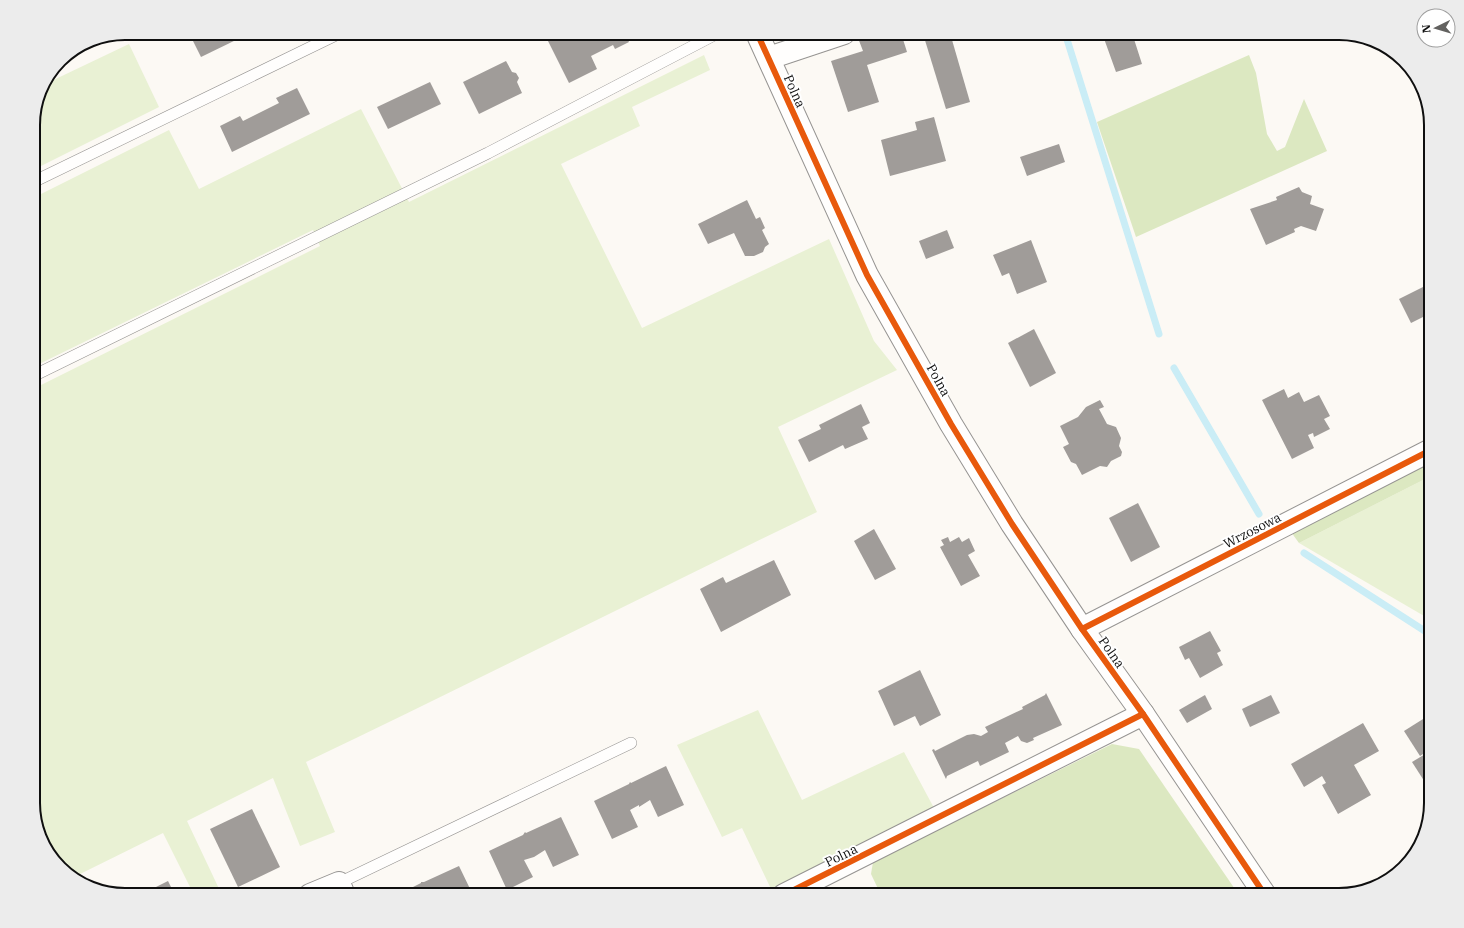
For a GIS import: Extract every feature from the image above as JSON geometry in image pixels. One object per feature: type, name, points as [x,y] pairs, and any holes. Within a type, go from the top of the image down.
[{"type":"street","name":"Polna","points":[[760,40],[867,275],[959,437],[1012,524],[1082,629],[1143,714],[1260,888]]},
{"type":"street","points":[[769,58],[823,40]]},
{"type":"street","name":"Wrzosowa","points":[[1082,629],[1424,454]]},
{"type":"street","name":"Polna","points":[[798,888],[1143,714]]},
{"type":"lane","points":[[40,179],[326,40]]},
{"type":"lane","points":[[40,373],[488,153],[705,40]]},
{"type":"lane","points":[[344,888],[631,743]]},
{"type":"green space","points":[[129,44],[159,107],[40,166],[40,119],[46,92],[53,80]]},
{"type":"green space","points":[[704,55],[710,70],[632,107],[640,126],[561,164],[642,328],[829,239],[874,341],[897,370],[778,427],[817,512],[306,762],[335,832],[300,846],[273,778],[187,821],[219,888],[190,888],[163,833],[79,875],[65,863],[51,846],[46,836],[40,809],[40,386],[320,246],[313,230],[40,364],[40,194],[169,130],[199,189],[361,109],[409,202]]},
{"type":"green space","points":[[1249,55],[1256,73],[1267,134],[1277,151],[1285,147],[1304,99],[1327,151],[1136,237],[1097,122]]},
{"type":"green space","points":[[1424,464],[1424,480],[1299,543],[1291,532]]},
{"type":"green space","points":[[1424,480],[1424,616],[1299,543]]},
{"type":"green space","points":[[758,710],[802,800],[904,752],[934,808],[771,888],[742,828],[722,837],[677,745]]},
{"type":"green space","points":[[1112,744],[1139,749],[1234,888],[878,888],[871,874],[873,862]]},
{"type":"building","points":[[192,40],[236,40],[201,57]]},
{"type":"building","points":[[548,40],[628,40],[629,42],[615,49],[613,45],[591,56],[597,69],[569,83]]},
{"type":"building","points":[[859,40],[903,40],[907,52],[867,65],[879,102],[848,112],[831,61],[863,51]]},
{"type":"building","points":[[925,40],[952,40],[970,102],[946,109]]},
{"type":"building","points":[[1105,40],[1134,40],[1142,64],[1116,72]]},
{"type":"building","points":[[506,61],[512,72],[516,73],[519,78],[517,82],[522,93],[479,114],[463,82]]},
{"type":"building","points":[[430,82],[441,104],[388,129],[377,107]]},
{"type":"building","points":[[297,88],[310,114],[232,152],[220,126],[240,116],[243,121],[279,103],[276,98]]},
{"type":"building","points":[[934,117],[946,161],[890,176],[881,140],[917,130],[915,122]]},
{"type":"building","points":[[1059,144],[1065,162],[1027,176],[1020,157]]},
{"type":"building","points":[[1299,187],[1302,192],[1312,196],[1310,204],[1324,209],[1316,231],[1301,226],[1294,229],[1295,232],[1266,245],[1250,209],[1277,200],[1276,197]]},
{"type":"building","points":[[747,200],[756,219],[760,217],[765,228],[762,230],[769,244],[765,247],[763,252],[754,256],[745,256],[734,233],[708,244],[698,224]]},
{"type":"building","points":[[947,230],[954,248],[926,259],[919,241]]},
{"type":"building","points":[[1031,240],[1047,282],[1017,294],[1009,273],[1002,276],[993,255]]},
{"type":"building","points":[[1423,287],[1424,316],[1411,323],[1399,299]]},
{"type":"building","points":[[1034,329],[1056,373],[1030,387],[1008,343]]},
{"type":"building","points":[[1284,389],[1288,398],[1299,392],[1304,402],[1319,395],[1330,416],[1324,419],[1330,429],[1314,437],[1313,433],[1308,435],[1314,448],[1292,459],[1262,400]]},
{"type":"building","points":[[1100,400],[1104,407],[1099,409],[1107,424],[1116,427],[1121,438],[1119,446],[1122,452],[1121,456],[1111,461],[1107,467],[1100,466],[1082,475],[1076,464],[1071,462],[1063,447],[1069,444],[1060,426],[1078,417],[1086,407]]},
{"type":"building","points":[[861,404],[870,423],[862,427],[868,439],[845,449],[843,445],[809,462],[798,440],[821,429],[819,425]]},
{"type":"building","points":[[1138,503],[1160,547],[1131,562],[1109,518]]},
{"type":"building","points":[[874,529],[896,569],[875,580],[854,541]]},
{"type":"building","points":[[948,537],[950,542],[959,537],[962,542],[969,538],[975,551],[968,555],[980,576],[961,586],[940,547],[944,545],[941,540]]},
{"type":"building","points":[[774,560],[791,595],[721,632],[700,589],[723,577],[726,583]]},
{"type":"building","points":[[1210,631],[1221,651],[1217,653],[1223,665],[1200,678],[1189,658],[1185,660],[1179,647]]},
{"type":"building","points":[[920,670],[941,715],[920,726],[915,716],[894,726],[878,691]]},
{"type":"building","points":[[1046,693],[1062,725],[1033,738],[1034,740],[1027,743],[1021,741],[1018,736],[1005,743],[1009,752],[980,766],[978,761],[947,776],[946,779],[932,750],[934,749],[935,751],[967,735],[974,734],[981,736],[988,732],[985,727],[1023,709],[1022,707],[1045,695]]},
{"type":"building","points":[[1205,695],[1212,709],[1187,723],[1179,710]]},
{"type":"building","points":[[1271,695],[1280,713],[1250,727],[1242,709]]},
{"type":"building","points":[[1424,718],[1424,753],[1420,756],[1404,731]]},
{"type":"building","points":[[1363,723],[1379,751],[1354,765],[1371,795],[1338,814],[1322,785],[1326,783],[1322,776],[1304,787],[1291,764]]},
{"type":"building","points":[[1424,755],[1424,781],[1412,762]]},
{"type":"building","points":[[666,766],[684,805],[658,817],[650,800],[639,807],[639,805],[630,810],[638,827],[612,839],[594,801],[629,784],[630,782],[631,783]]},
{"type":"building","points":[[252,809],[280,867],[238,887],[210,829]]},
{"type":"building","points":[[561,817],[579,855],[553,867],[545,850],[534,857],[524,860],[533,877],[511,888],[506,888],[489,851],[523,835],[525,832],[526,833]]},
{"type":"building","points":[[459,866],[470,888],[411,888],[421,882]]},
{"type":"building","points":[[168,881],[172,888],[154,888]]},
{"type":"waterway","points":[[1067,40],[1159,334]]},
{"type":"waterway","points":[[1174,368],[1259,514]]},
{"type":"waterway","points":[[1304,553],[1424,630]]},
{"type":"cycle path","points":[[760,40],[867,275],[951,424],[1012,524],[1082,629],[1143,714],[1260,888]]},
{"type":"cycle path","points":[[1082,629],[1424,454]]},
{"type":"cycle path","points":[[798,888],[1143,714]]}]
